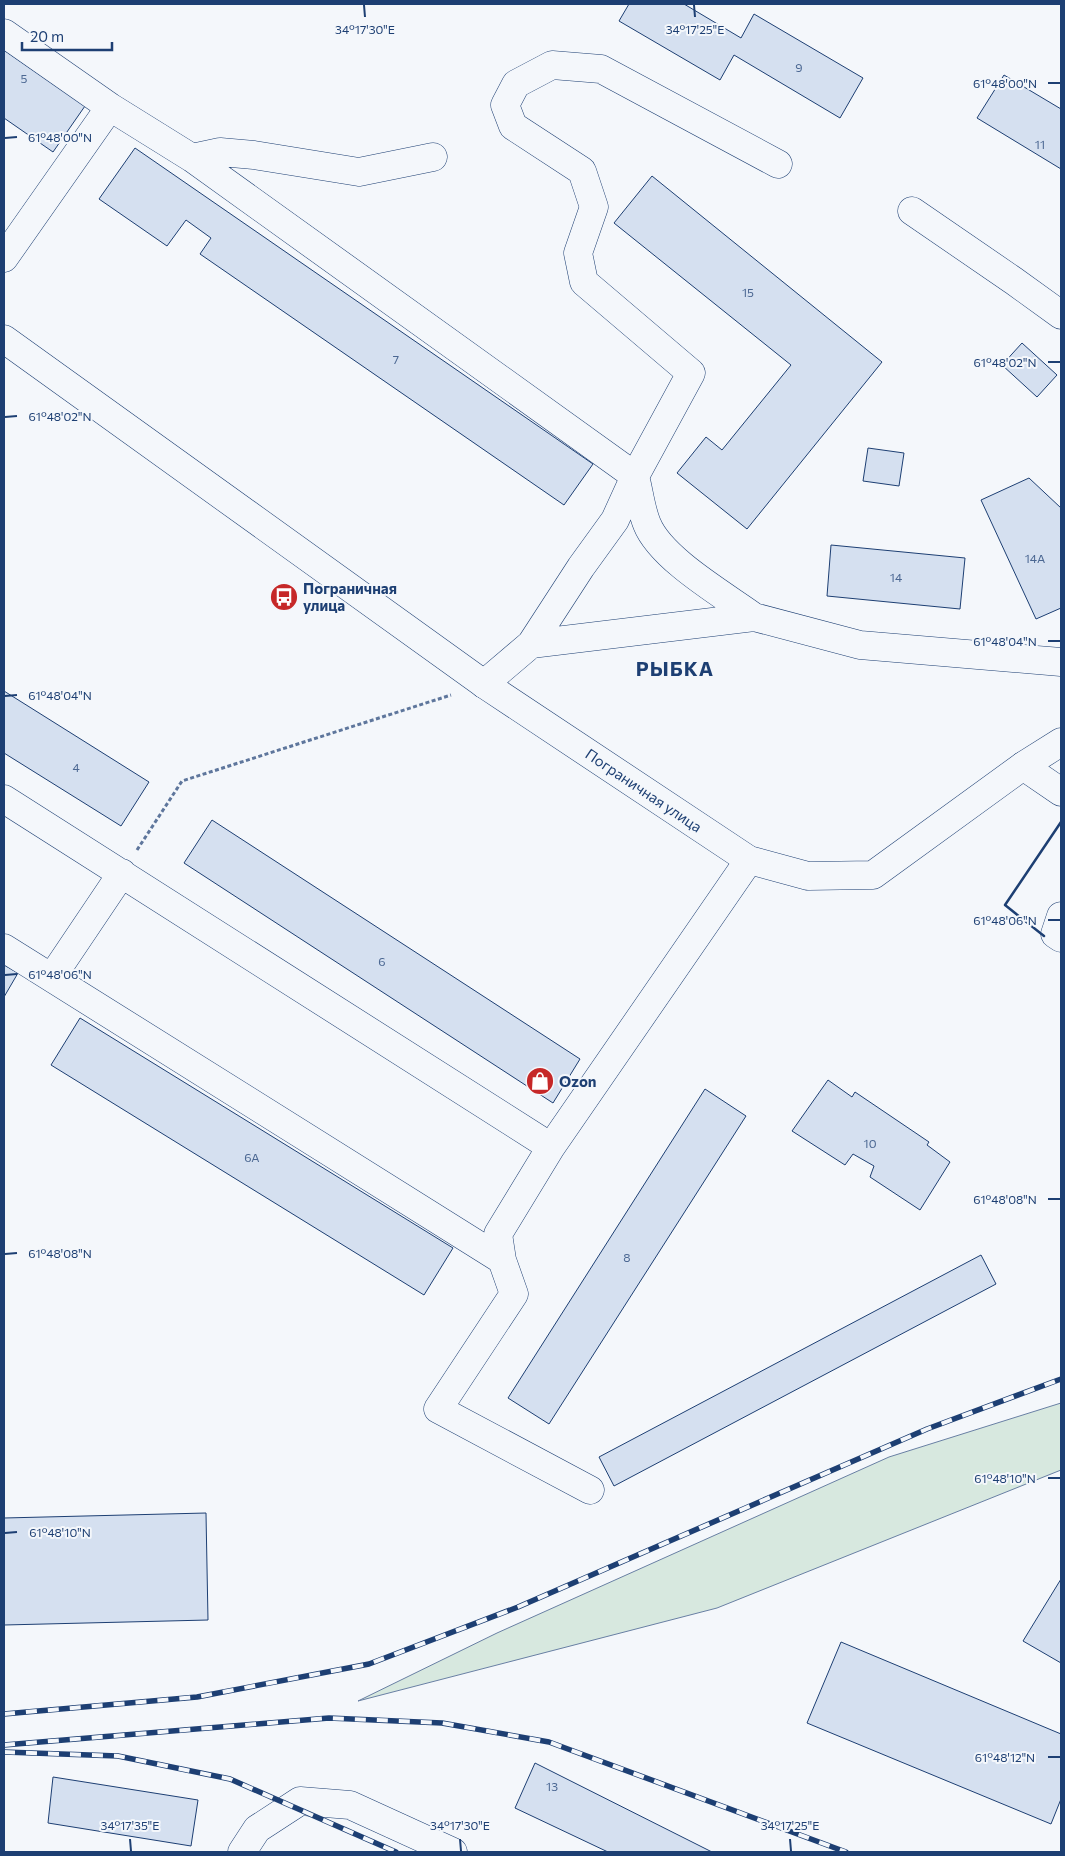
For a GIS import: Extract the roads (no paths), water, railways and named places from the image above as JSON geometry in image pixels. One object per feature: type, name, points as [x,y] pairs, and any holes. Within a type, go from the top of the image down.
[{"type":"main road","points":[[4,33],[110,107],[192,158],[635,476],[647,525],[663,548],[683,567],[754,617],[860,645],[1061,662]]},
{"type":"main road","points":[[484,684],[531,644],[581,567],[615,520],[635,476],[690,373],[584,282],[578,253],[594,208],[582,171],[513,126],[505,105],[516,84],[552,65],[601,69],[778,164]]},
{"type":"main road","points":[[4,258],[110,107]]},
{"type":"main road","points":[[192,158],[220,152],[254,155],[359,172],[433,157]]},
{"type":"main road","points":[[912,211],[1061,315]]},
{"type":"main road","name":"Пограничная улица","points":[[4,340],[484,684],[749,860],[808,876],[873,875],[1023,766],[1061,742]]},
{"type":"main road","points":[[531,644],[754,617]]},
{"type":"main road","points":[[1023,766],[1061,792]]},
{"type":"main road","points":[[4,799],[550,1147]]},
{"type":"main road","points":[[590,1490],[438,1410],[514,1294],[502,1260],[498,1234],[550,1147],[749,860]]},
{"type":"main road","points":[[52,977],[122,873]]},
{"type":"main road","points":[[1061,916],[1055,934],[1061,938]]},
{"type":"main road","points":[[4,948],[502,1260]]},
{"type":"main road","points":[[242,1852],[257,1829],[300,1801],[350,1805],[453,1852]]},
{"type":"railway","points":[[4,1714],[197,1697],[369,1664],[518,1607],[927,1429],[1061,1379]]},
{"type":"railway","points":[[4,1745],[329,1718],[442,1723],[549,1742],[846,1852]]},
{"type":"railway","points":[[4,1752],[118,1756],[230,1779],[396,1852]]},
{"type":"place","name":"Пограничная улица","points":[[284,597]]},
{"type":"place","name":"Ozon","points":[[540,1081]]},
{"type":"district","name":"РЫБКА","points":[[675,668]]}]
